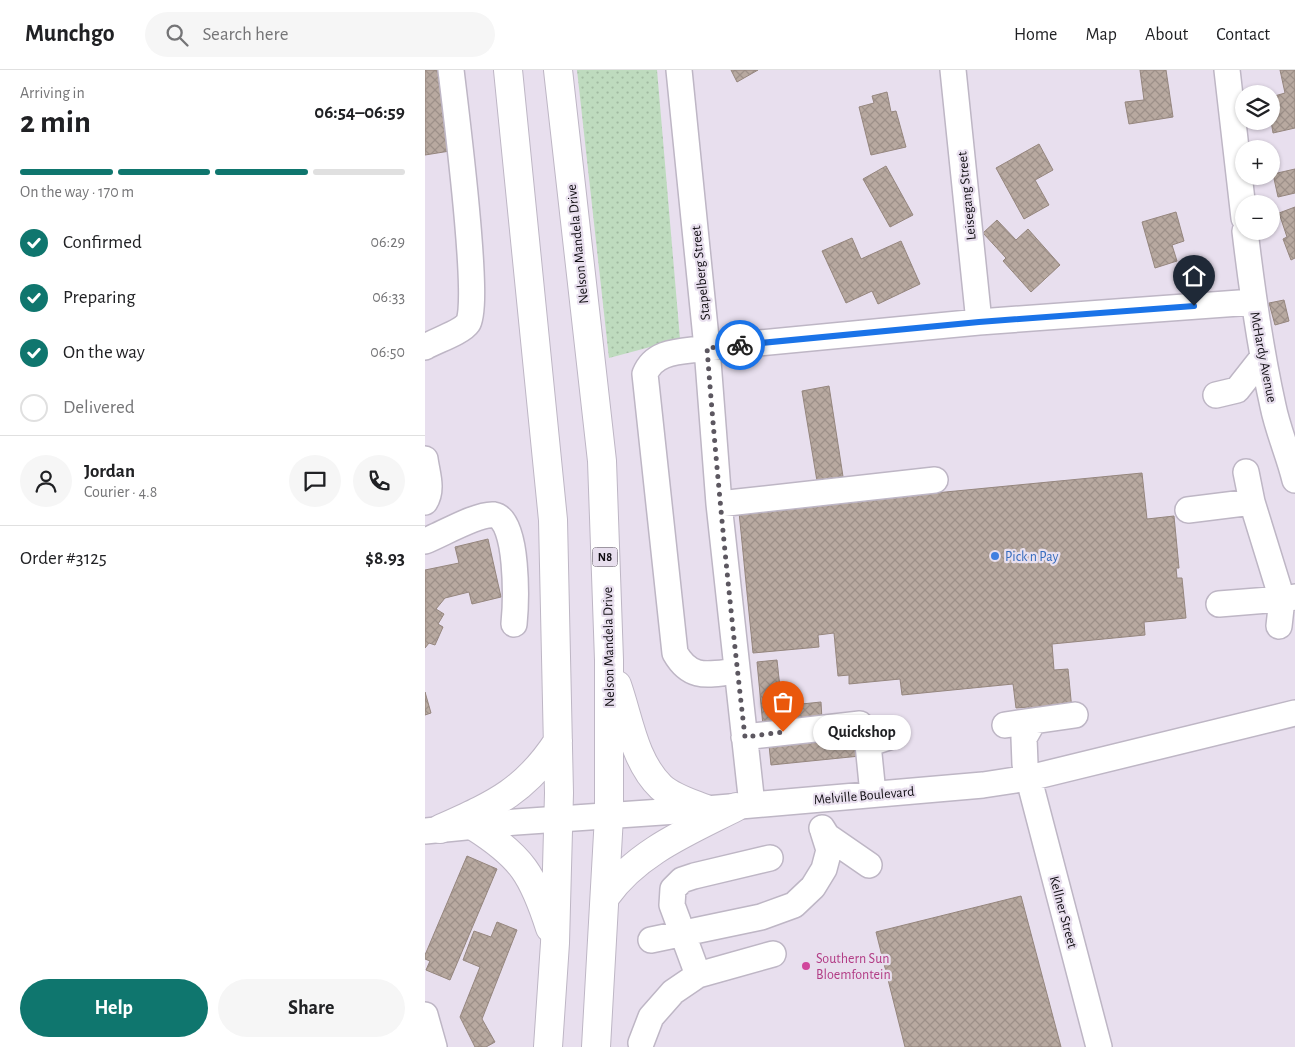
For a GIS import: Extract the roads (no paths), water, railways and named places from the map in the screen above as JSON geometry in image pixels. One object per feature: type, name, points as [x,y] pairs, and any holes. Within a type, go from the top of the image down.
[{"type":"highway","points":[[508,70],[553,520],[558,818],[555,944],[548,1047]]},
{"type":"highway","name":"Nelson Mandela Drive","points":[[558,70],[602,461],[609,660],[609,816],[596,1047]]},
{"type":"highway","points":[[609,660],[633,739],[650,774],[662,788],[675,796],[706,809]]},
{"type":"highway","points":[[433,830],[511,794],[541,767],[558,741]]},
{"type":"highway","points":[[606,896],[617,880],[634,864],[683,834],[744,806]]},
{"type":"highway","points":[[475,827],[510,851],[523,865],[545,910],[555,944]]},
{"type":"street","points":[[425,347],[466,326],[471,318],[472,288],[465,197],[451,70]]},
{"type":"street","name":"Stapelberg Street","points":[[679,70],[707,348],[719,504],[745,737],[744,806]]},
{"type":"street","name":"Leisegang Street","points":[[953,70],[979,322]]},
{"type":"street","points":[[1227,70],[1241,195]]},
{"type":"street","name":"McHardy Avenue","points":[[1246,240],[1253,302],[1273,409],[1291,450],[1295,480]]},
{"type":"street","points":[[737,671],[701,675],[682,665],[675,653],[645,374],[649,364],[656,358],[665,354],[707,348],[979,322],[1253,302]]},
{"type":"street","points":[[1263,357],[1226,392],[1273,409]]},
{"type":"street","points":[[425,459],[429,494],[425,502]]},
{"type":"street","points":[[1246,472],[1252,502],[1288,598],[1279,626]]},
{"type":"street","points":[[719,504],[935,480]]},
{"type":"street","points":[[1188,510],[1252,502]]},
{"type":"street","points":[[425,541],[480,518],[495,515],[500,518],[508,528],[517,594],[514,624]]},
{"type":"street","points":[[1219,604],[1288,598]]},
{"type":"street","name":"Melville Boulevard","points":[[433,830],[558,818],[706,809],[983,785],[1029,778],[1295,713]]},
{"type":"street","points":[[1005,725],[1075,715]]},
{"type":"street","name":"Kellner Street","points":[[1033,722],[1024,738],[1023,746],[1029,778],[1099,1047]]},
{"type":"street","points":[[745,737],[860,724],[878,740],[873,794]]},
{"type":"street","points":[[651,940],[761,917],[794,905],[813,887],[824,869],[829,850],[812,800]]},
{"type":"street","points":[[823,831],[833,841],[869,865]]},
{"type":"street","points":[[698,975],[672,905],[673,889],[683,880],[770,858]]},
{"type":"street","points":[[641,1043],[651,1017],[673,992],[698,975],[773,954]]},
{"type":"place","name":"Pick n Pay","points":[[995,556]]},
{"type":"place","name":"Quickshop","points":[[783,732]]},
{"type":"place","name":"Southern Sun Bloemfontein","points":[[806,966]]}]
